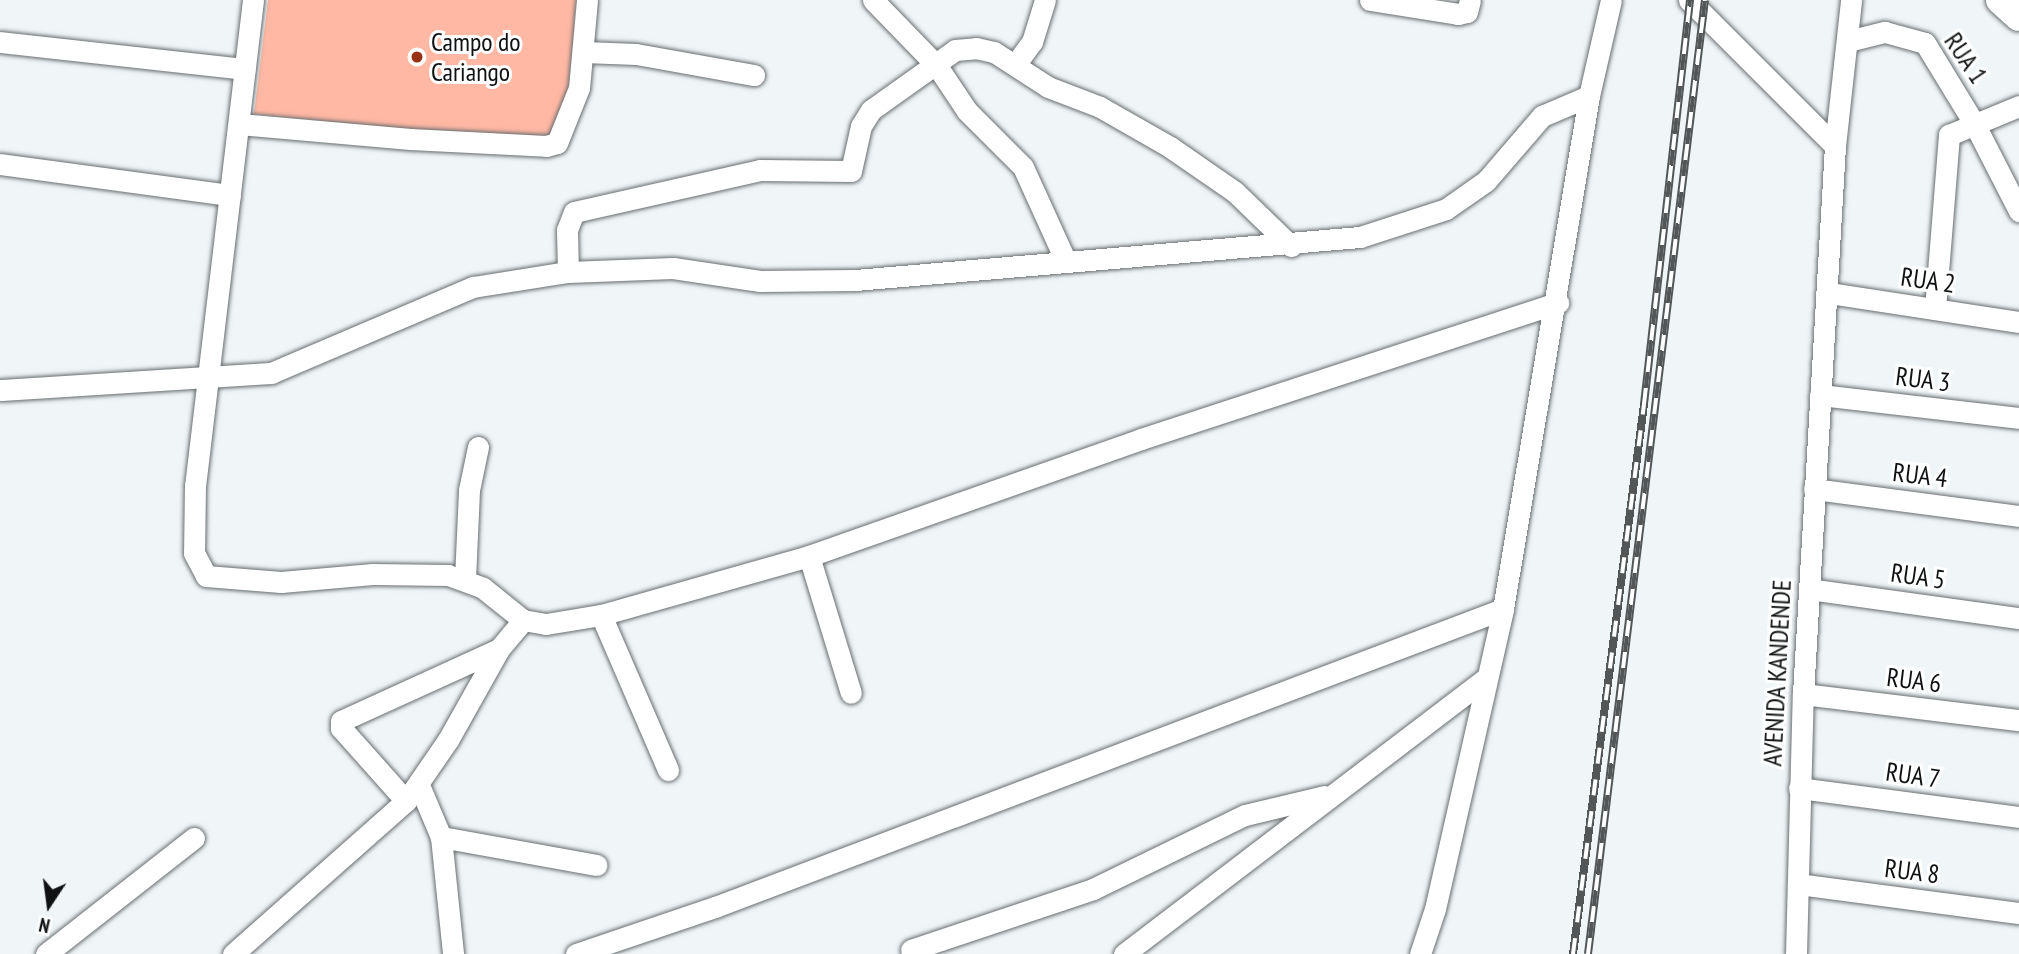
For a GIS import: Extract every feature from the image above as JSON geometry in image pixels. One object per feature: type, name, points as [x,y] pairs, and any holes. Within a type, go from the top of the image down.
[{"type":"main road","points":[[2000,0],[2019,17]]},
{"type":"street","points":[[253,0],[208,377],[194,520],[194,553],[203,575],[281,582],[411,573],[465,579],[500,599],[523,621],[546,624],[601,615],[809,556],[1141,439],[1558,303]]},
{"type":"street","points":[[239,124],[546,146],[557,143],[575,105],[584,52],[587,0]]},
{"type":"street","points":[[873,0],[937,66],[967,111],[1023,167],[1066,262]]},
{"type":"street","points":[[1015,65],[1032,42],[1045,0]]},
{"type":"street","points":[[1370,0],[1463,13],[1470,0]]},
{"type":"street","points":[[1420,954],[1435,909],[1503,609],[1558,303],[1589,96],[1611,0]]},
{"type":"street","points":[[1689,0],[1835,146]]},
{"type":"street","points":[[1835,146],[1851,0]]},
{"type":"street","name":"RUA 1","points":[[1848,41],[1885,32],[1925,43],[1975,125],[2019,211]]},
{"type":"street","points":[[0,42],[245,69]]},
{"type":"street","points":[[568,272],[567,230],[574,212],[760,170],[851,171],[865,118],[885,98],[937,66],[955,50],[976,48],[994,52],[1048,87],[1100,107],[1170,147],[1246,201],[1291,246]]},
{"type":"street","points":[[584,52],[657,57],[754,75]]},
{"type":"street","points":[[0,390],[278,372],[419,307],[474,288],[568,272],[673,268],[739,279],[804,282],[1291,246],[1360,237],[1446,209],[1486,181],[1542,116],[1589,96]]},
{"type":"street","points":[[1935,309],[1946,146],[1949,135],[2019,106]]},
{"type":"street","name":"AVENIDA KANDENDE","points":[[1796,954],[1802,694],[1820,395],[1829,293],[1835,146]]},
{"type":"street","points":[[0,164],[230,195]]},
{"type":"street","name":"RUA 2","points":[[1829,293],[2019,322]]},
{"type":"street","name":"RUA 3","points":[[1820,395],[2019,418]]},
{"type":"street","points":[[465,579],[469,490],[478,447]]},
{"type":"street","name":"RUA 4","points":[[1814,489],[2019,516]]},
{"type":"street","points":[[809,556],[851,692]]},
{"type":"street","name":"RUA 5","points":[[1809,589],[2019,618]]},
{"type":"street","points":[[576,954],[765,888],[1503,609]]},
{"type":"street","points":[[601,615],[668,770]]},
{"type":"street","points":[[233,954],[412,793],[499,649],[523,621]]},
{"type":"street","points":[[453,954],[441,837],[412,793],[341,728],[343,716],[499,649]]},
{"type":"street","points":[[1124,954],[1486,678]]},
{"type":"street","name":"RUA 6","points":[[1802,694],[2019,720]]},
{"type":"street","name":"RUA 7","points":[[1799,788],[2019,817]]},
{"type":"street","points":[[911,950],[1093,889],[1245,815],[1330,795]]},
{"type":"street","points":[[441,837],[596,865]]},
{"type":"street","points":[[46,954],[194,838]]},
{"type":"street","name":"RUA 8","points":[[1798,884],[2019,913]]},
{"type":"shaded area","name":"Campo do Cariango","points":[[268,0],[576,0],[566,147],[254,114]]},
{"type":"railway","points":[[1573,954],[1644,404],[1690,0]]},
{"type":"railway","points":[[1588,954],[1705,0]]},
{"type":"place","name":"Campo do Cariango","points":[[417,57]]}]
